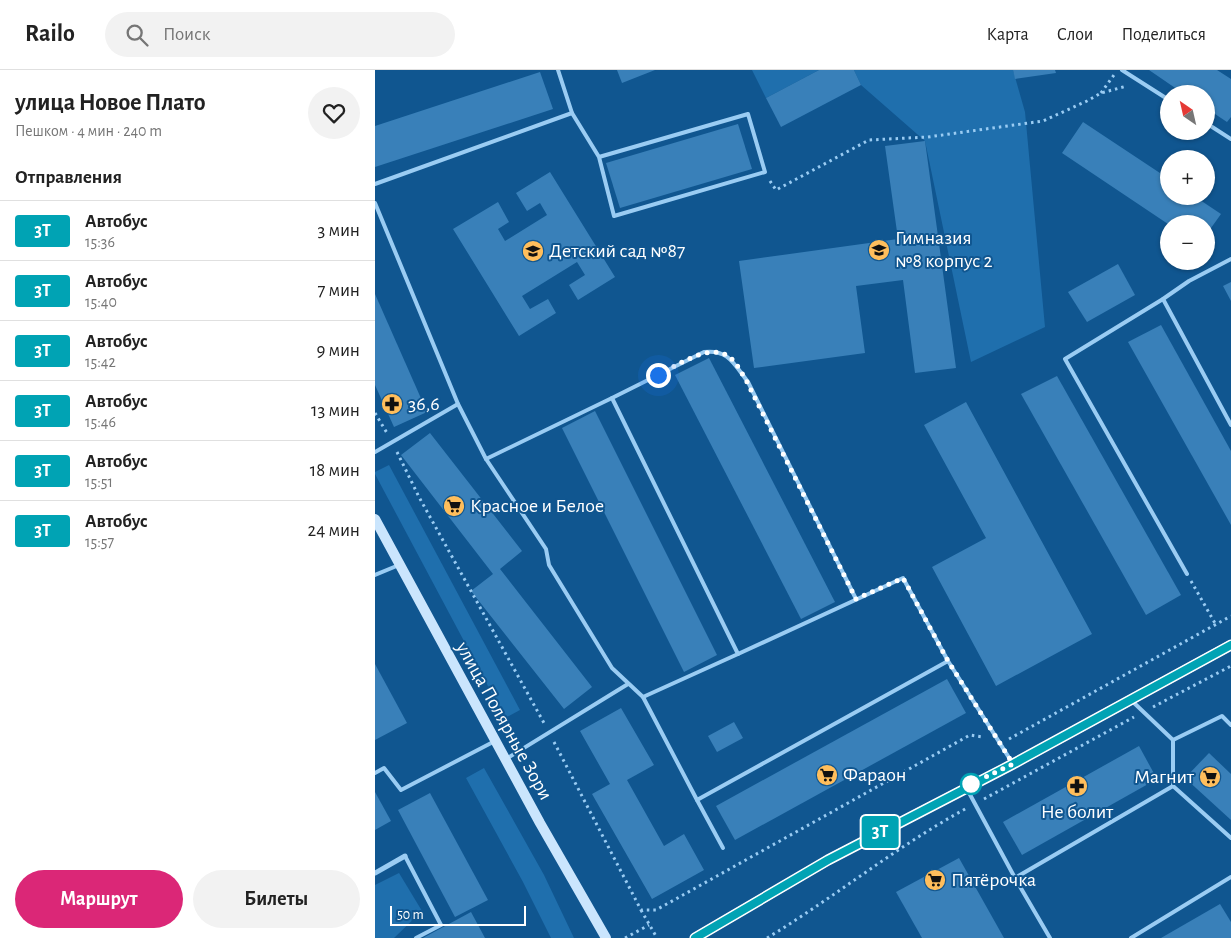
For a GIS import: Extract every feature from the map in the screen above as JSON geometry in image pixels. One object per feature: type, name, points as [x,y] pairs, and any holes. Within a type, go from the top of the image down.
[{"type":"main road","name":"улица Полярные Зори","points":[[375,519],[540,822],[606,938]]},
{"type":"main road","points":[[695,938],[828,860],[1013,764],[1231,646]]},
{"type":"street","points":[[375,873],[405,856]]},
{"type":"lane","points":[[558,70],[572,113],[599,157],[614,216],[765,172],[748,114],[599,157]]},
{"type":"lane","points":[[1122,70],[1160,94]]},
{"type":"lane","points":[[375,184],[572,113]]},
{"type":"lane","points":[[1215,129],[1231,139]]},
{"type":"lane","points":[[375,203],[458,404],[486,459],[546,549],[549,565],[612,668],[643,697],[723,848]]},
{"type":"lane","points":[[1187,574],[1065,359],[1189,281],[1231,260]]},
{"type":"lane","points":[[1163,299],[1231,425]]},
{"type":"lane","points":[[486,459],[704,352],[714,351],[729,356],[747,382],[856,599]]},
{"type":"lane","points":[[612,398],[738,654]]},
{"type":"lane","points":[[375,452],[458,404]]},
{"type":"lane","points":[[375,575],[399,565]]},
{"type":"lane","points":[[643,697],[903,578],[948,661],[1013,764]]},
{"type":"lane","points":[[697,800],[948,661]]},
{"type":"lane","points":[[506,759],[628,684]]},
{"type":"lane","points":[[1130,699],[1173,740],[1173,786],[1231,838]]},
{"type":"lane","points":[[1173,740],[1222,716],[1231,725]]},
{"type":"lane","points":[[375,772],[384,768],[401,790],[496,741]]},
{"type":"lane","points":[[1015,878],[1173,786]]},
{"type":"lane","points":[[966,787],[1050,938]]},
{"type":"lane","points":[[405,856],[441,924],[416,938]]},
{"type":"lane","points":[[1131,938],[1231,877]]},
{"type":"path","points":[[1101,93],[1118,70]]},
{"type":"path","points":[[765,172],[776,190],[869,140],[928,136],[1043,121],[1101,93],[1141,82]]},
{"type":"path","points":[[375,413],[657,938]]},
{"type":"path","points":[[1187,574],[1216,625]]},
{"type":"path","points":[[641,910],[656,910],[970,735],[1010,740],[1231,616]]},
{"type":"path","points":[[767,938],[801,918],[942,821],[1231,666]]},
{"type":"path","points":[[625,938],[649,925]]},
{"type":"shaded area","points":[[752,70],[819,70],[766,98]]},
{"type":"shaded area","points":[[854,70],[1013,70],[1025,112],[1045,327],[971,362],[925,141],[861,85]]},
{"type":"shaded area","points":[[389,465],[520,710],[505,718],[375,474],[375,472]]},
{"type":"shaded area","points":[[484,768],[544,875],[574,938],[551,938],[523,882],[466,778]]},
{"type":"shaded area","points":[[399,873],[422,911],[394,938],[375,938],[375,885]]},
{"type":"building","points":[[617,70],[655,70],[622,83]]},
{"type":"building","points":[[819,70],[854,70],[861,85],[781,127],[766,98]]},
{"type":"building","points":[[1013,70],[1055,70],[1056,73],[1015,79]]},
{"type":"building","points":[[1149,70],[1217,70],[1231,79],[1231,117],[1227,122],[1215,114],[1215,85],[1171,85]]},
{"type":"building","points":[[540,72],[553,109],[375,167],[375,126]]},
{"type":"building","points":[[1083,122],[1160,173],[1160,205],[1208,205],[1221,214],[1215,222],[1215,215],[1160,215],[1160,219],[1062,153]]},
{"type":"building","points":[[738,124],[752,169],[620,208],[606,163]]},
{"type":"building","name":"Гимназия №8 корпус 2","points":[[925,141],[956,368],[915,373],[903,280],[856,286],[865,353],[754,368],[739,261],[898,239],[885,146]]},
{"type":"building","name":"Детский сад №87","points":[[550,172],[615,277],[578,300],[569,285],[585,275],[577,262],[522,296],[530,309],[548,299],[556,313],[519,336],[453,229],[498,202],[509,222],[498,229],[505,241],[547,215],[540,203],[527,211],[516,193]]},
{"type":"building","points":[[1118,264],[1135,295],[1087,322],[1068,292]]},
{"type":"building","points":[[1231,282],[1231,301],[1223,286]]},
{"type":"building","points":[[375,294],[427,412],[394,427],[375,385]]},
{"type":"building","points":[[1161,325],[1231,451],[1231,525],[1128,342]]},
{"type":"building","points":[[709,358],[835,602],[801,619],[675,375]]},
{"type":"building","points":[[1057,376],[1181,595],[1146,615],[1021,394]]},
{"type":"building","points":[[966,402],[1092,634],[996,686],[932,567],[986,538],[924,425]]},
{"type":"building","points":[[595,411],[717,655],[684,672],[562,428]]},
{"type":"building","points":[[430,433],[522,551],[500,569],[592,687],[564,709],[471,591],[493,574],[401,455]]},
{"type":"building","points":[[375,664],[407,723],[375,740]]},
{"type":"building","points":[[947,679],[966,713],[735,840],[716,806]]},
{"type":"building","points":[[621,708],[654,765],[627,780],[664,846],[684,834],[704,870],[652,899],[592,794],[610,784],[580,731]]},
{"type":"building","points":[[734,722],[743,738],[717,752],[708,736]]},
{"type":"building","points":[[1139,746],[1157,779],[1022,855],[1003,822]]},
{"type":"building","points":[[1209,753],[1231,774],[1231,820],[1185,778]]},
{"type":"building","points":[[375,792],[391,821],[375,830]]},
{"type":"building","points":[[430,793],[488,900],[455,917],[398,810]]},
{"type":"building","points":[[959,858],[1004,938],[922,938],[896,892]]},
{"type":"building","points":[[1220,904],[1231,922],[1231,938],[1161,938]]},
{"type":"building","points":[[471,912],[485,938],[423,938]]},
{"type":"bus line","name":"3Т","points":[[695,938],[828,860],[1013,764],[1231,645]]},
{"type":"place","name":"Гимназия №8 корпус 2","points":[[879,250]]},
{"type":"place","name":"Детский сад №87","points":[[533,251]]},
{"type":"place","name":"36,6","points":[[392,404]]},
{"type":"place","name":"Красное и Белое","points":[[454,506]]},
{"type":"place","name":"Фараон","points":[[827,775]]},
{"type":"place","name":"Магнит","points":[[1210,777]]},
{"type":"place","name":"Не болит","points":[[1077,786]]},
{"type":"place","name":"Пятёрочка","points":[[935,880]]},
{"type":"route","points":[[658,375],[704,352],[714,351],[729,356],[747,382],[856,599],[903,578],[948,661],[1013,764],[971,784]]}]
